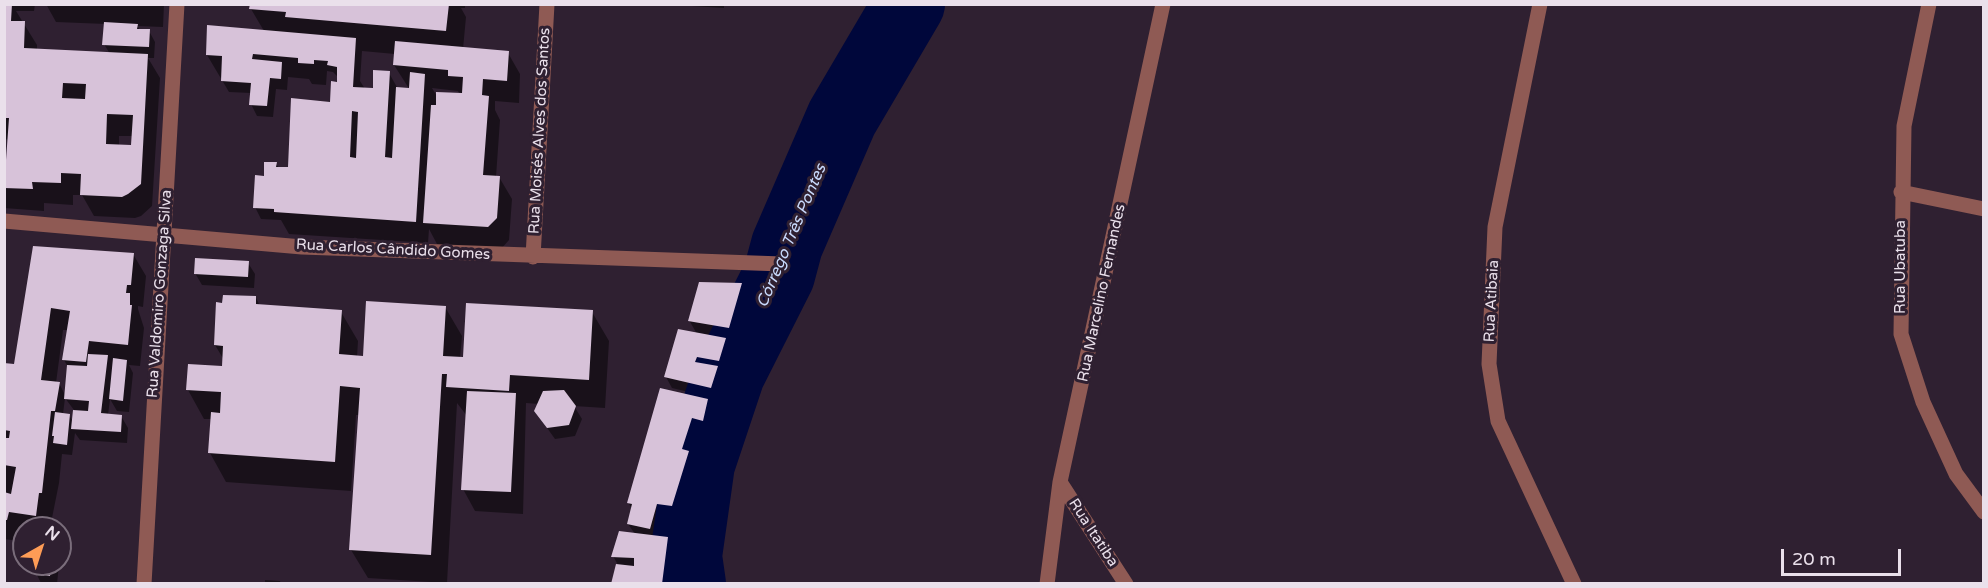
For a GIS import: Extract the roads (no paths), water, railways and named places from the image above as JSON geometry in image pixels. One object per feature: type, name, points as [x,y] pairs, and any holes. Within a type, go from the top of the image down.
[{"type":"street","name":"Rua Valdomiro Gonzaga Silva","points":[[144,584],[177,4]]},
{"type":"street","name":"Rua Moisés Alves dos Santos","points":[[533,256],[547,4]]},
{"type":"street","name":"Rua Marcelino Fernandes","points":[[1047,584],[1060,482],[1164,4]]},
{"type":"street","name":"Rua Atibaia","points":[[1540,4],[1495,227],[1489,364],[1498,421],[1574,584]]},
{"type":"street","name":"Rua Ubatuba","points":[[1929,4],[1904,126],[1901,192],[1901,334],[1932,422],[1956,474],[1983,512]]},
{"type":"street","points":[[1901,192],[1983,209]]},
{"type":"street","name":"Rua Carlos Cândido Gomes","points":[[4,221],[302,247],[782,264]]},
{"type":"street","name":"Rua Itatiba","points":[[1060,482],[1126,584]]},
{"type":"waterway","name":"Córrego Três Pontes","points":[[690,584],[686,556],[699,464],[729,374],[779,275],[787,245],[842,118],[909,4]]}]
